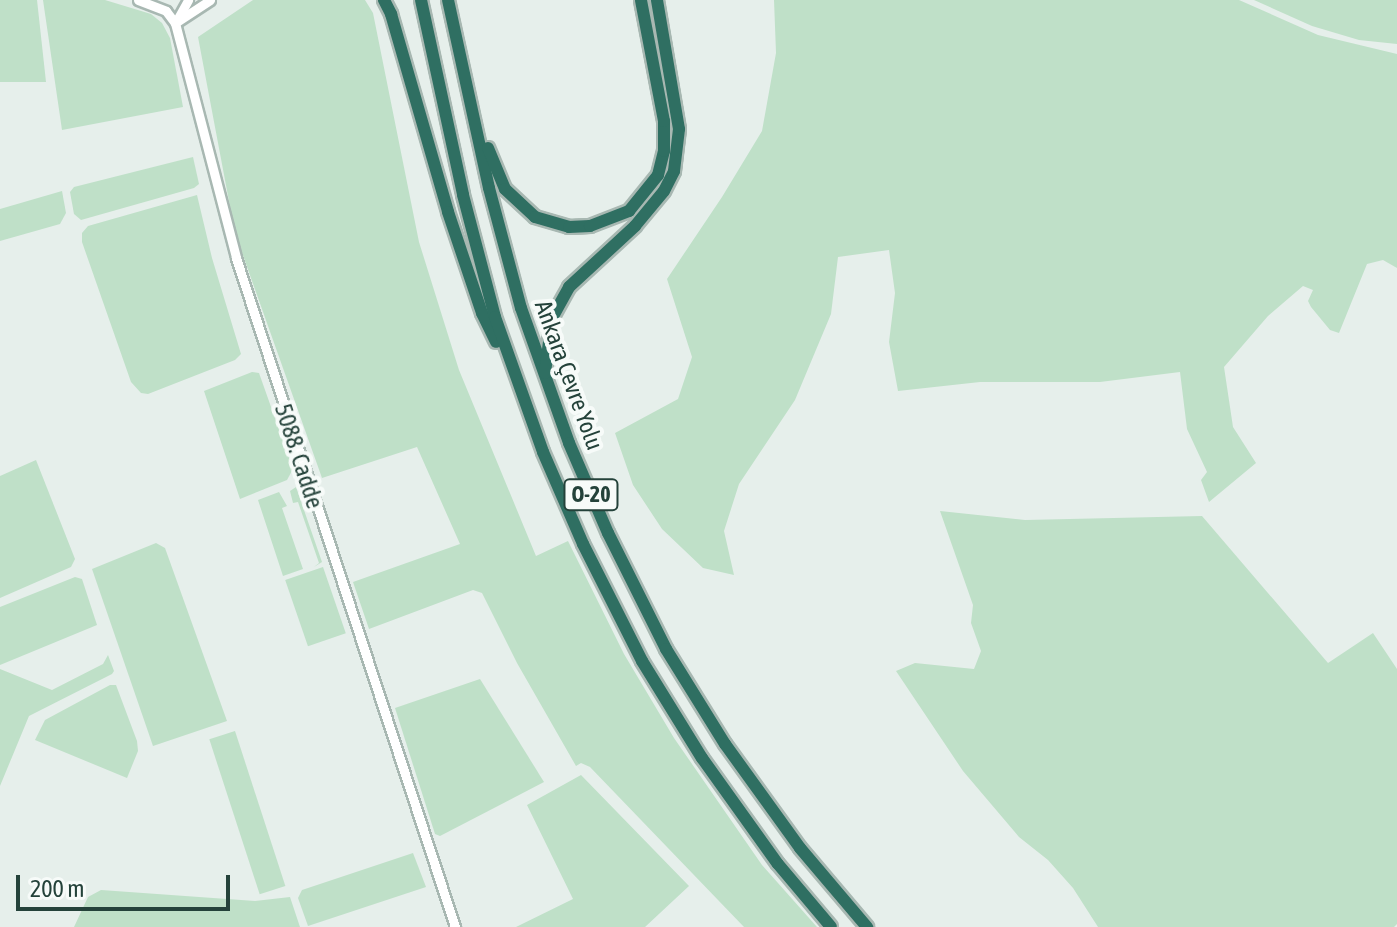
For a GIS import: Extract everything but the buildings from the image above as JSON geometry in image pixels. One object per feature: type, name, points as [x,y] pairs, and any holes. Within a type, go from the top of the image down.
[{"type":"highway","points":[[384,0],[482,313],[520,392]]},
{"type":"highway","name":"Ankara Çevre Yolu","points":[[421,0],[475,245],[520,392],[583,544],[642,661],[729,798],[831,927]]},
{"type":"highway","name":"Ankara Çevre Yolu","points":[[448,0],[513,280],[545,376],[608,533],[666,649],[753,785],[800,848],[867,927]]},
{"type":"highway","points":[[464,73],[494,168],[505,189],[520,205],[535,217],[569,227],[612,220],[629,211],[645,194],[658,175],[664,151],[664,121],[641,0]]},
{"type":"highway","points":[[545,376],[552,318],[564,295],[583,271],[643,218],[664,191],[674,171],[679,129],[657,0]]},
{"type":"street","points":[[138,0],[166,11],[175,23]]},
{"type":"street","points":[[175,23],[188,0]]},
{"type":"street","points":[[175,23],[210,0]]},
{"type":"street","name":"5088. Cadde","points":[[175,23],[215,186],[244,285],[455,927]]},
{"type":"green space","points":[[0,0],[37,0],[46,82],[0,82]]},
{"type":"green space","points":[[43,0],[105,0],[151,14],[162,23],[170,38],[183,107],[62,130]]},
{"type":"green space","points":[[253,0],[365,0],[373,13],[419,242],[459,370],[536,556],[568,541],[624,654],[674,738],[762,865],[817,927],[744,927],[590,767],[581,763],[576,766],[517,663],[482,593],[473,590],[369,629],[353,582],[460,544],[417,447],[322,478],[235,233],[198,37]]},
{"type":"green space","points":[[774,0],[1239,0],[1318,35],[1397,54],[1397,268],[1383,260],[1367,264],[1339,333],[1330,330],[1311,307],[1308,301],[1313,290],[1303,286],[1268,316],[1224,367],[1233,427],[1256,463],[1209,502],[1201,480],[1207,472],[1187,429],[1180,372],[1100,382],[980,382],[898,391],[889,342],[895,293],[889,250],[838,257],[831,314],[795,400],[739,484],[724,531],[734,575],[703,568],[662,529],[633,485],[615,433],[678,399],[692,357],[667,279],[762,131],[776,53]]},
{"type":"green space","points":[[1254,0],[1397,0],[1397,44],[1359,40],[1312,26]]},
{"type":"green space","points":[[193,157],[199,184],[194,188],[81,220],[74,214],[70,192],[74,187]]},
{"type":"green space","points":[[62,191],[66,213],[60,224],[0,241],[0,209]]},
{"type":"green space","points":[[197,195],[241,354],[235,360],[148,394],[141,393],[131,382],[82,242],[82,233],[88,226]]},
{"type":"green space","points":[[252,372],[259,373],[293,469],[287,480],[240,499],[204,391]]},
{"type":"green space","points":[[36,460],[75,559],[71,567],[0,598],[0,476]]},
{"type":"green space","points":[[296,487],[322,562],[314,567],[319,563],[298,502],[293,503],[290,491]]},
{"type":"green space","points":[[279,492],[287,506],[282,508],[303,569],[283,576],[258,500]]},
{"type":"green space","points":[[940,511],[1025,520],[1202,516],[1328,663],[1373,633],[1397,669],[1397,924],[1394,927],[1098,927],[1073,888],[1048,860],[1019,837],[963,771],[896,671],[915,663],[974,669],[981,651],[971,623],[973,605]]},
{"type":"green space","points":[[156,543],[165,548],[227,721],[153,746],[92,569]]},
{"type":"green space","points":[[323,567],[346,633],[308,646],[285,580]]},
{"type":"green space","points":[[75,577],[82,579],[97,625],[0,665],[0,607]]},
{"type":"green space","points":[[108,655],[114,671],[112,674],[29,716],[0,786],[0,669],[52,690],[103,664]]},
{"type":"green space","points":[[480,679],[544,782],[440,836],[435,834],[395,708]]},
{"type":"green space","points":[[110,685],[116,685],[137,741],[138,751],[127,778],[35,740],[45,720]]},
{"type":"green space","points":[[235,731],[285,886],[260,894],[209,739]]},
{"type":"green space","points":[[581,775],[689,886],[645,927],[516,927],[573,899],[527,805]]},
{"type":"green space","points":[[413,853],[426,887],[308,926],[298,898],[302,890]]},
{"type":"green space","points":[[101,890],[255,901],[290,897],[300,927],[74,927],[88,897]]}]
